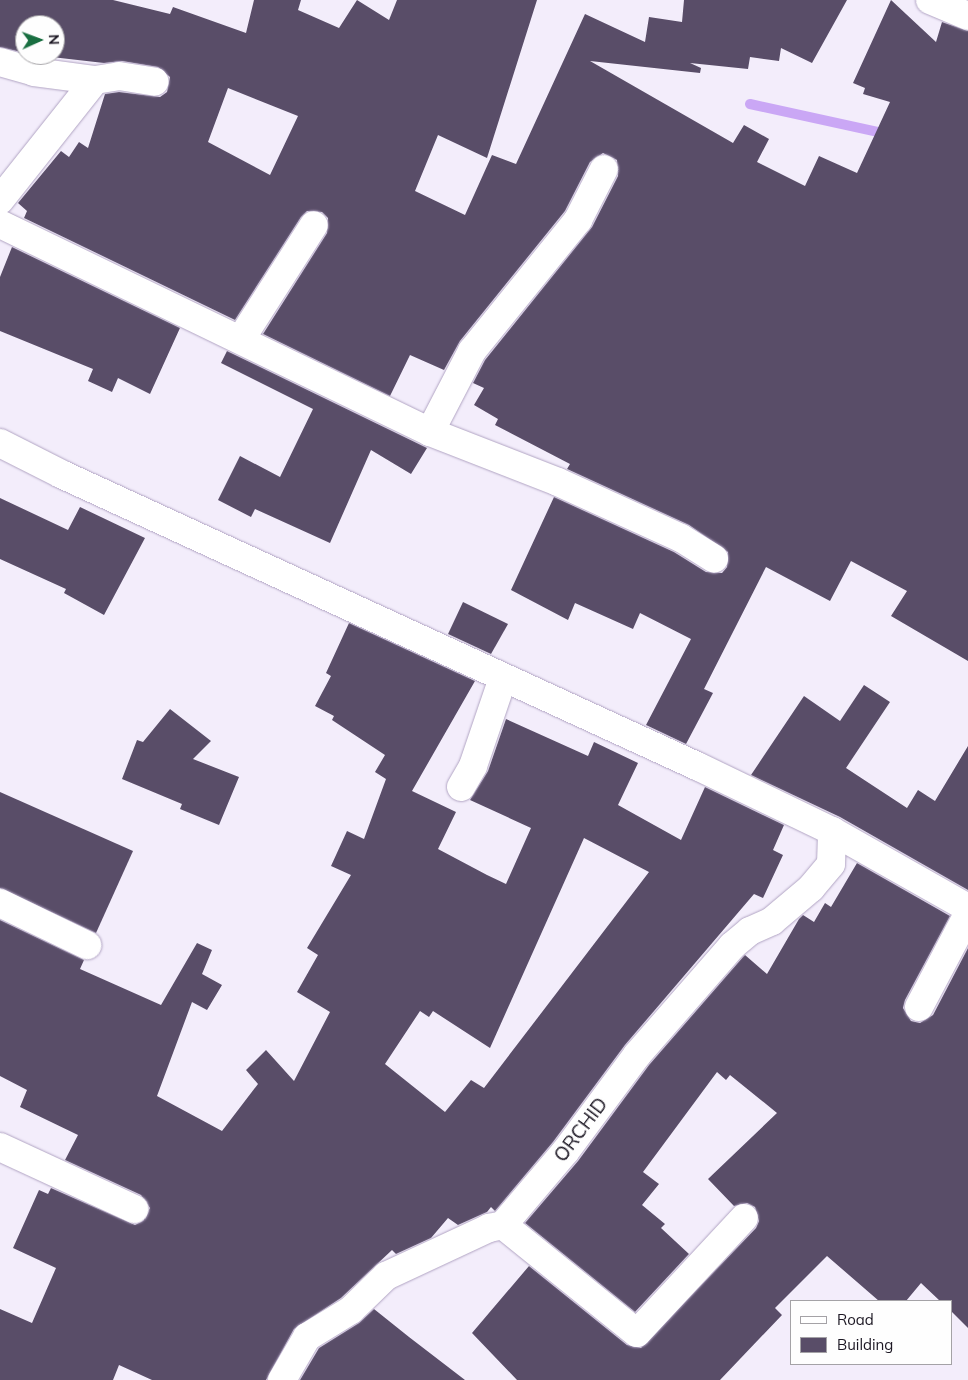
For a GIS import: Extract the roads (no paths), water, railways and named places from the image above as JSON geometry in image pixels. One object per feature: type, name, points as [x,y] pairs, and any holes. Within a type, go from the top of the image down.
[{"type":"street","points":[[930,0],[968,16]]},
{"type":"street","points":[[0,62],[34,72],[95,80],[119,76],[155,82]]},
{"type":"street","points":[[0,200],[95,80]]},
{"type":"street","points":[[430,432],[472,351],[578,220],[604,169]]},
{"type":"street","points":[[0,224],[430,432],[558,482],[682,538],[714,560]]},
{"type":"street","points":[[241,339],[314,225]]},
{"type":"street","points":[[0,443],[503,678],[588,714],[832,831],[968,908]]},
{"type":"street","points":[[461,788],[472,766],[503,678]]},
{"type":"street","name":"ORCHID","points":[[503,1226],[565,1152],[637,1055],[732,946],[750,931],[772,921],[811,888],[831,864],[832,831]]},
{"type":"street","points":[[0,903],[86,945]]},
{"type":"street","points":[[919,1007],[968,914]]},
{"type":"street","points":[[0,1147],[134,1209]]},
{"type":"street","points":[[282,1380],[307,1337],[351,1310],[386,1276],[489,1228],[503,1226],[637,1333],[744,1218]]},
{"type":"waterway","points":[[750,104],[888,134]]}]
